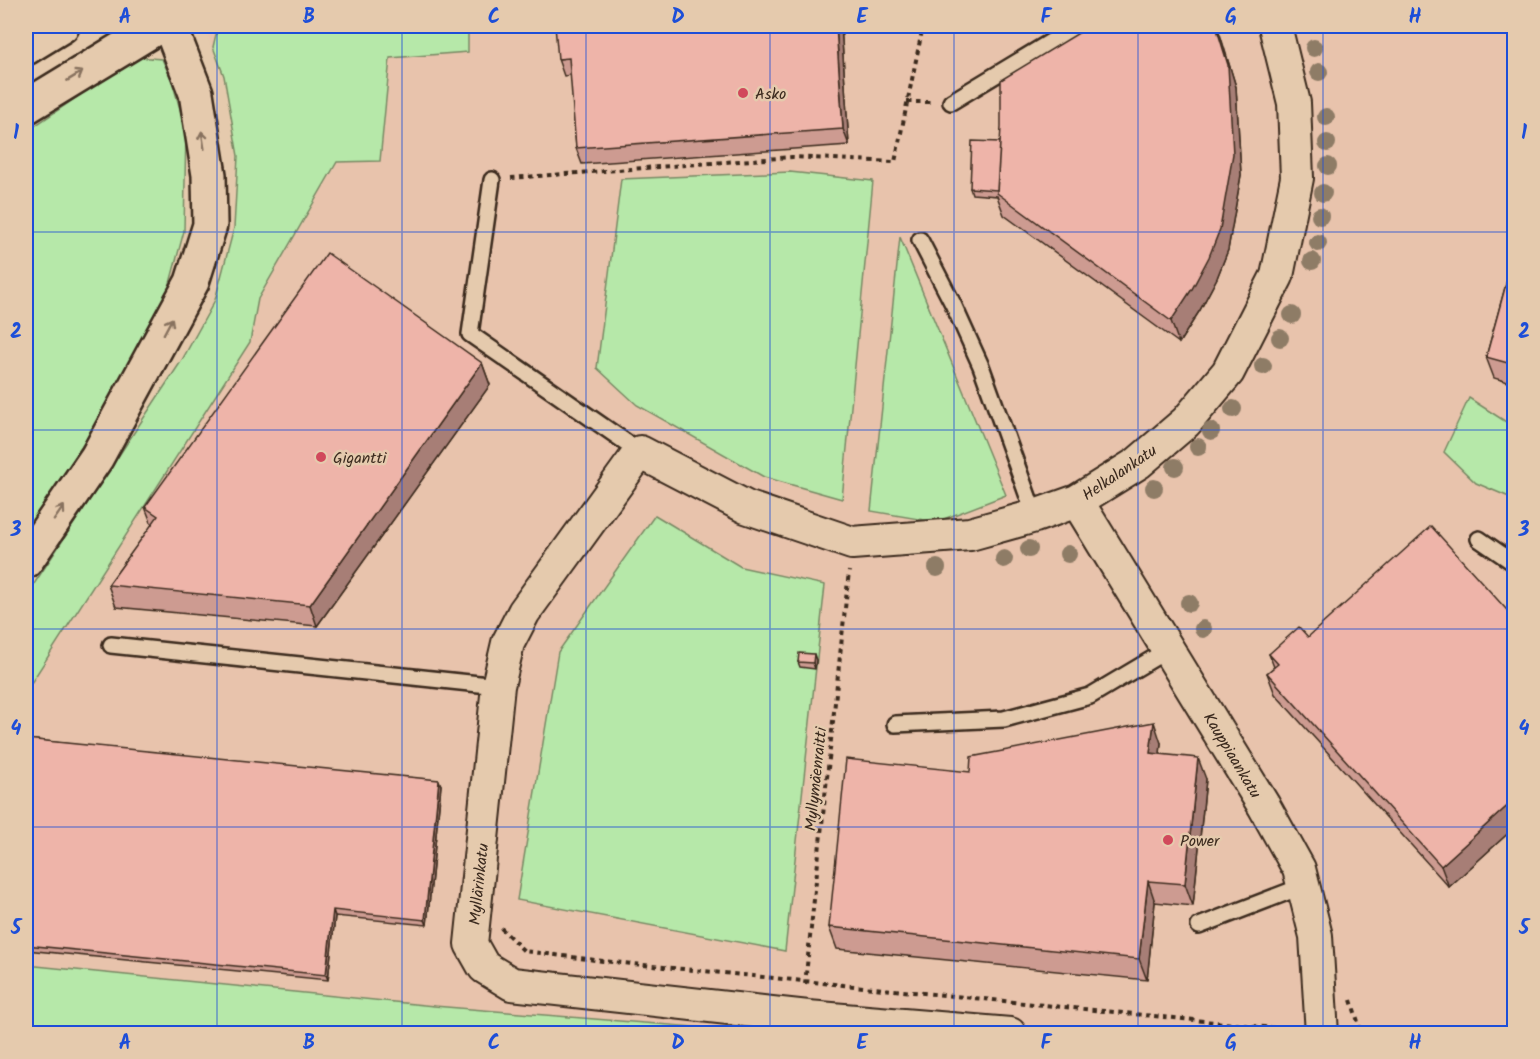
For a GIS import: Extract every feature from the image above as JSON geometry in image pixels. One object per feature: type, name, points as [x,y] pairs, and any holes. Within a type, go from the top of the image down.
[{"type":"main road","points":[[26,48],[62,26]]},
{"type":"main road","points":[[26,107],[159,26]]},
{"type":"main road","points":[[26,561],[97,457],[108,437],[192,282],[210,225],[209,175],[196,93],[170,26]]},
{"type":"street","name":"Helkalankatu","points":[[640,453],[746,507],[852,543],[970,534],[1035,516],[1077,501],[1138,464],[1186,422],[1228,372],[1277,276],[1297,178],[1294,103],[1275,26]]},
{"type":"street","name":"Myllärinkatu","points":[[640,453],[524,612],[508,643],[498,686],[471,944],[484,967],[512,984],[807,1025],[1010,1034]]},
{"type":"street","name":"Kauppiaankatu","points":[[1077,501],[1264,806],[1299,869],[1316,936],[1322,1033]]},
{"type":"lane","points":[[951,102],[1077,26]]},
{"type":"lane","points":[[492,180],[470,334],[640,453]]},
{"type":"lane","points":[[920,240],[953,304],[981,366],[1035,516]]},
{"type":"lane","points":[[1479,539],[1515,562]]},
{"type":"lane","points":[[111,645],[498,686]]},
{"type":"lane","points":[[895,724],[1004,719],[1090,696],[1169,649]]},
{"type":"lane","points":[[1199,927],[1303,886]]},
{"type":"path","points":[[492,180],[792,157],[895,162],[923,26]]},
{"type":"path","name":"Myllymäenraitti","points":[[807,1025],[804,999],[852,543]]},
{"type":"path","points":[[497,924],[524,951],[806,982],[1322,1033]]},
{"type":"path","points":[[1348,993],[1362,1034]]},
{"type":"shaded area","points":[[204,26],[1514,26],[1514,1033],[769,1033],[434,1006],[26,965],[26,691],[250,342],[238,156],[224,76]]},
{"type":"green space","points":[[218,26],[468,26],[468,52],[390,58],[380,161],[337,162],[258,299],[250,342],[26,691],[26,596],[182,360],[215,300],[234,228],[238,156],[224,76],[213,47]]},
{"type":"green space","points":[[136,57],[162,59],[172,81],[186,130],[184,231],[169,287],[92,431],[26,531],[26,132]]},
{"type":"green space","points":[[790,172],[873,181],[842,499],[764,477],[637,405],[597,368],[621,179]]},
{"type":"green space","points":[[900,237],[1006,495],[936,522],[871,511]]},
{"type":"green space","points":[[1469,398],[1514,427],[1514,499],[1476,483],[1444,452]]},
{"type":"green space","points":[[655,515],[741,567],[825,585],[785,951],[517,900],[558,652]]},
{"type":"green space","points":[[26,965],[434,1006],[769,1033],[26,1033]]},
{"type":"building","points":[[555,26],[836,26],[843,129],[576,148],[569,58],[558,59]]},
{"type":"building","points":[[1090,26],[1216,26],[1228,65],[1233,154],[1220,229],[1209,257],[1192,289],[1171,321],[997,193],[1001,80]]},
{"type":"building","points":[[972,141],[1000,142],[997,190],[970,188]]},
{"type":"building","points":[[1515,251],[1515,365],[1486,357]]},
{"type":"building","name":"Gigantti","points":[[327,253],[482,363],[310,605],[108,585],[158,516],[145,507]]},
{"type":"building","points":[[1431,526],[1515,619],[1515,799],[1441,866],[1267,673],[1278,664],[1269,654],[1299,627],[1308,637]]},
{"type":"building","points":[[799,653],[814,654],[813,663],[798,662]]},
{"type":"building","points":[[1154,722],[1150,753],[1198,758],[1185,884],[1148,881],[1139,959],[829,927],[846,759],[970,772],[971,757]]},
{"type":"building","points":[[26,739],[439,780],[425,920],[333,910],[326,975],[26,945]]},
{"type":"place","name":"Asko","points":[[743,93]]},
{"type":"place","name":"Gigantti","points":[[321,457]]},
{"type":"place","name":"Power","points":[[1168,840]]}]
